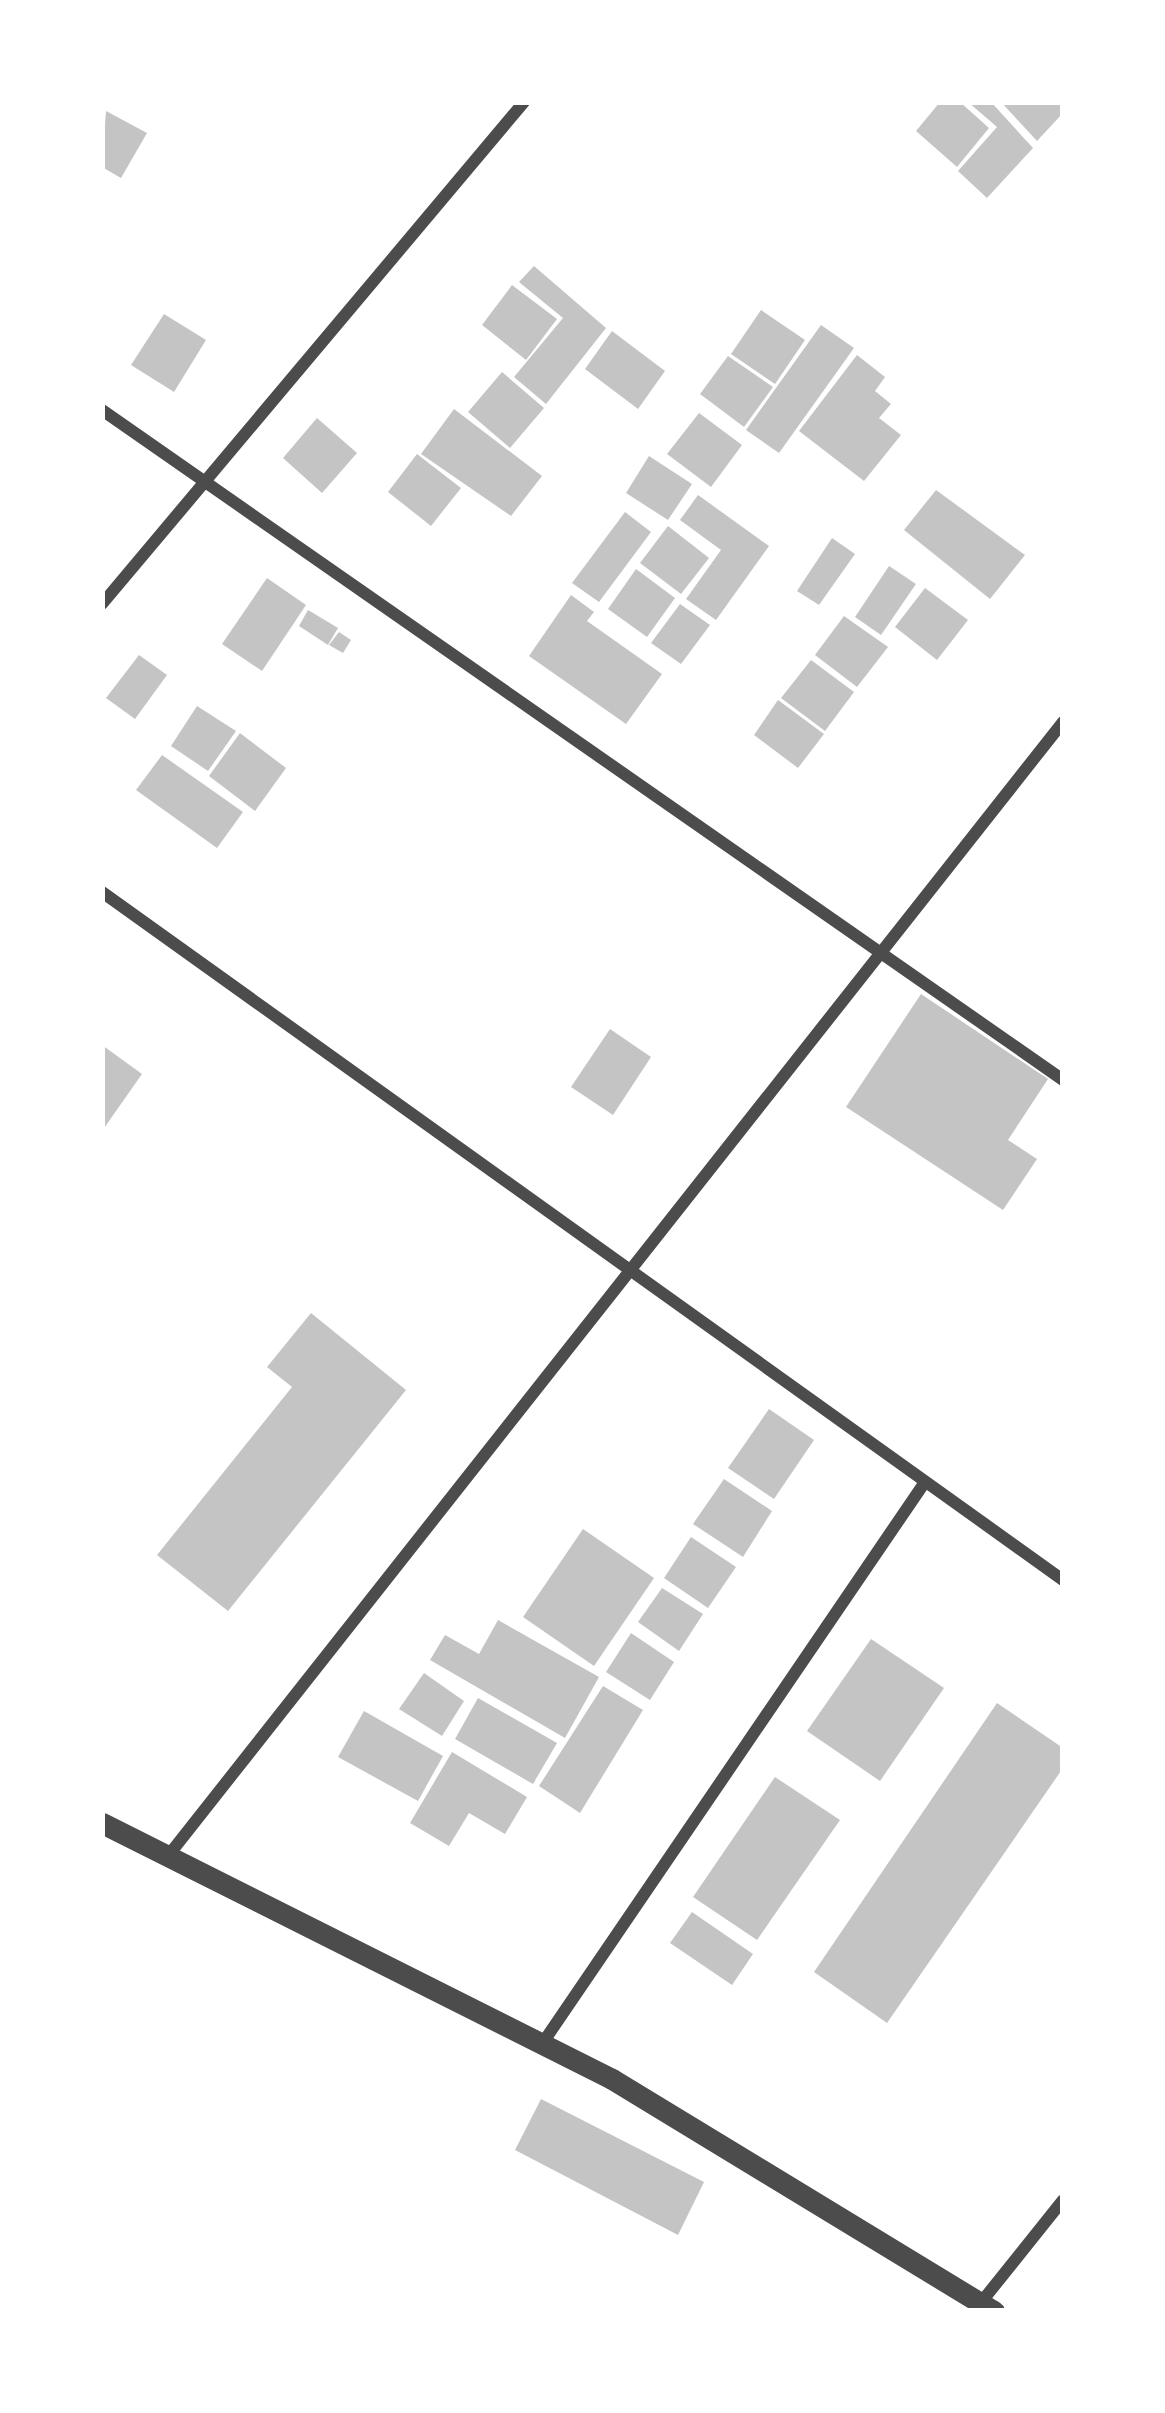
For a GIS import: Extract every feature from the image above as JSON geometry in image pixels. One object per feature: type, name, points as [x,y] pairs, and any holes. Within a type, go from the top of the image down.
[{"type":"street","points":[[102,604],[524,102]]},
{"type":"street","points":[[102,410],[885,951],[1063,1080]]},
{"type":"street","points":[[168,1856],[627,1265],[885,951],[1063,722]]},
{"type":"street","points":[[102,892],[1063,1580]]},
{"type":"street","points":[[542,2044],[925,1482]]},
{"type":"street","points":[[102,1822],[542,2044],[988,2306],[1063,2200]]},
{"type":"building","points":[[940,102],[960,102],[989,128],[957,167],[916,131]]},
{"type":"building","points":[[968,102],[991,102],[1033,148],[987,198],[958,171],[997,127]]},
{"type":"building","points":[[1001,102],[1063,102],[1063,113],[1037,141]]},
{"type":"building","points":[[106,111],[147,133],[121,178],[102,167]]},
{"type":"building","points":[[534,266],[606,328],[546,404],[514,377],[563,318],[519,282]]},
{"type":"building","points":[[512,285],[557,319],[526,360],[482,325]]},
{"type":"building","points":[[761,310],[805,340],[775,384],[731,354]]},
{"type":"building","points":[[164,314],[206,340],[174,392],[131,365]]},
{"type":"building","points":[[821,325],[854,348],[779,453],[746,430]]},
{"type":"building","points":[[612,331],[665,371],[638,409],[585,369]]},
{"type":"building","points":[[857,355],[885,377],[875,391],[891,404],[879,418],[901,435],[864,481],[799,431]]},
{"type":"building","points":[[728,356],[773,387],[744,427],[700,394]]},
{"type":"building","points":[[502,372],[544,408],[510,448],[468,412]]},
{"type":"building","points":[[454,409],[542,476],[511,516],[421,454]]},
{"type":"building","points":[[699,413],[742,445],[711,487],[667,454]]},
{"type":"building","points":[[317,418],[357,453],[322,493],[283,458]]},
{"type":"building","points":[[417,454],[461,488],[431,526],[388,492]]},
{"type":"building","points":[[649,456],[692,484],[668,520],[626,493]]},
{"type":"building","points":[[936,490],[1025,555],[990,599],[904,530]]},
{"type":"building","points":[[698,495],[769,546],[716,620],[686,599],[721,550],[680,520]]},
{"type":"building","points":[[625,512],[651,532],[599,602],[572,583]]},
{"type":"building","points":[[668,526],[709,558],[681,594],[640,563]]},
{"type":"building","points":[[832,538],[855,554],[819,605],[797,591]]},
{"type":"building","points":[[889,566],[916,584],[881,635],[855,617]]},
{"type":"building","points":[[636,569],[675,598],[647,637],[608,609]]},
{"type":"building","points":[[267,578],[306,605],[262,671],[222,644]]},
{"type":"building","points":[[925,588],[968,620],[937,660],[895,627]]},
{"type":"building","points":[[571,595],[594,612],[587,621],[662,674],[626,724],[529,656]]},
{"type":"building","points":[[680,604],[710,625],[681,664],[651,643]]},
{"type":"building","points":[[308,610],[338,628],[328,645],[299,626]]},
{"type":"building","points":[[844,616],[888,647],[857,687],[815,655]]},
{"type":"building","points":[[339,632],[351,640],[343,653],[329,645]]},
{"type":"building","points":[[139,655],[167,675],[135,719],[106,698]]},
{"type":"building","points":[[811,660],[854,692],[825,731],[781,698]]},
{"type":"building","points":[[778,700],[824,734],[798,768],[754,735]]},
{"type":"building","points":[[197,706],[236,731],[208,771],[171,746]]},
{"type":"building","points":[[240,733],[286,768],[255,811],[209,776]]},
{"type":"building","points":[[162,755],[243,812],[217,848],[136,790]]},
{"type":"building","points":[[921,994],[1048,1079],[1008,1140],[1037,1159],[1003,1210],[846,1107]]},
{"type":"building","points":[[610,1029],[651,1057],[613,1115],[571,1087]]},
{"type":"building","points":[[102,1045],[142,1074],[102,1131]]},
{"type":"building","points":[[311,1313],[406,1390],[228,1611],[157,1555],[292,1387],[267,1367]]},
{"type":"building","points":[[769,1409],[814,1440],[774,1499],[728,1468]]},
{"type":"building","points":[[724,1479],[772,1511],[743,1557],[693,1524]]},
{"type":"building","points":[[583,1529],[654,1578],[594,1666],[523,1617]]},
{"type":"building","points":[[691,1537],[736,1567],[708,1608],[664,1578]]},
{"type":"building","points":[[662,1588],[703,1614],[679,1651],[638,1622]]},
{"type":"building","points":[[498,1620],[599,1677],[565,1738],[430,1660],[445,1635],[479,1654]]},
{"type":"building","points":[[631,1633],[674,1662],[650,1700],[606,1672]]},
{"type":"building","points":[[871,1639],[944,1688],[880,1781],[807,1731]]},
{"type":"building","points":[[424,1673],[464,1701],[442,1736],[399,1709]]},
{"type":"building","points":[[603,1686],[643,1710],[580,1813],[539,1786]]},
{"type":"building","points":[[478,1698],[557,1743],[533,1784],[455,1739]]},
{"type":"building","points":[[997,1703],[1063,1748],[1063,1768],[887,2023],[814,1972]]},
{"type":"building","points":[[364,1711],[443,1756],[418,1801],[338,1757]]},
{"type":"building","points":[[452,1752],[527,1797],[505,1834],[469,1813],[449,1846],[410,1823]]},
{"type":"building","points":[[775,1777],[840,1820],[757,1940],[693,1897]]},
{"type":"building","points":[[692,1912],[753,1954],[732,1985],[670,1943]]},
{"type":"building","points":[[541,2099],[704,2182],[678,2235],[515,2150]]}]
